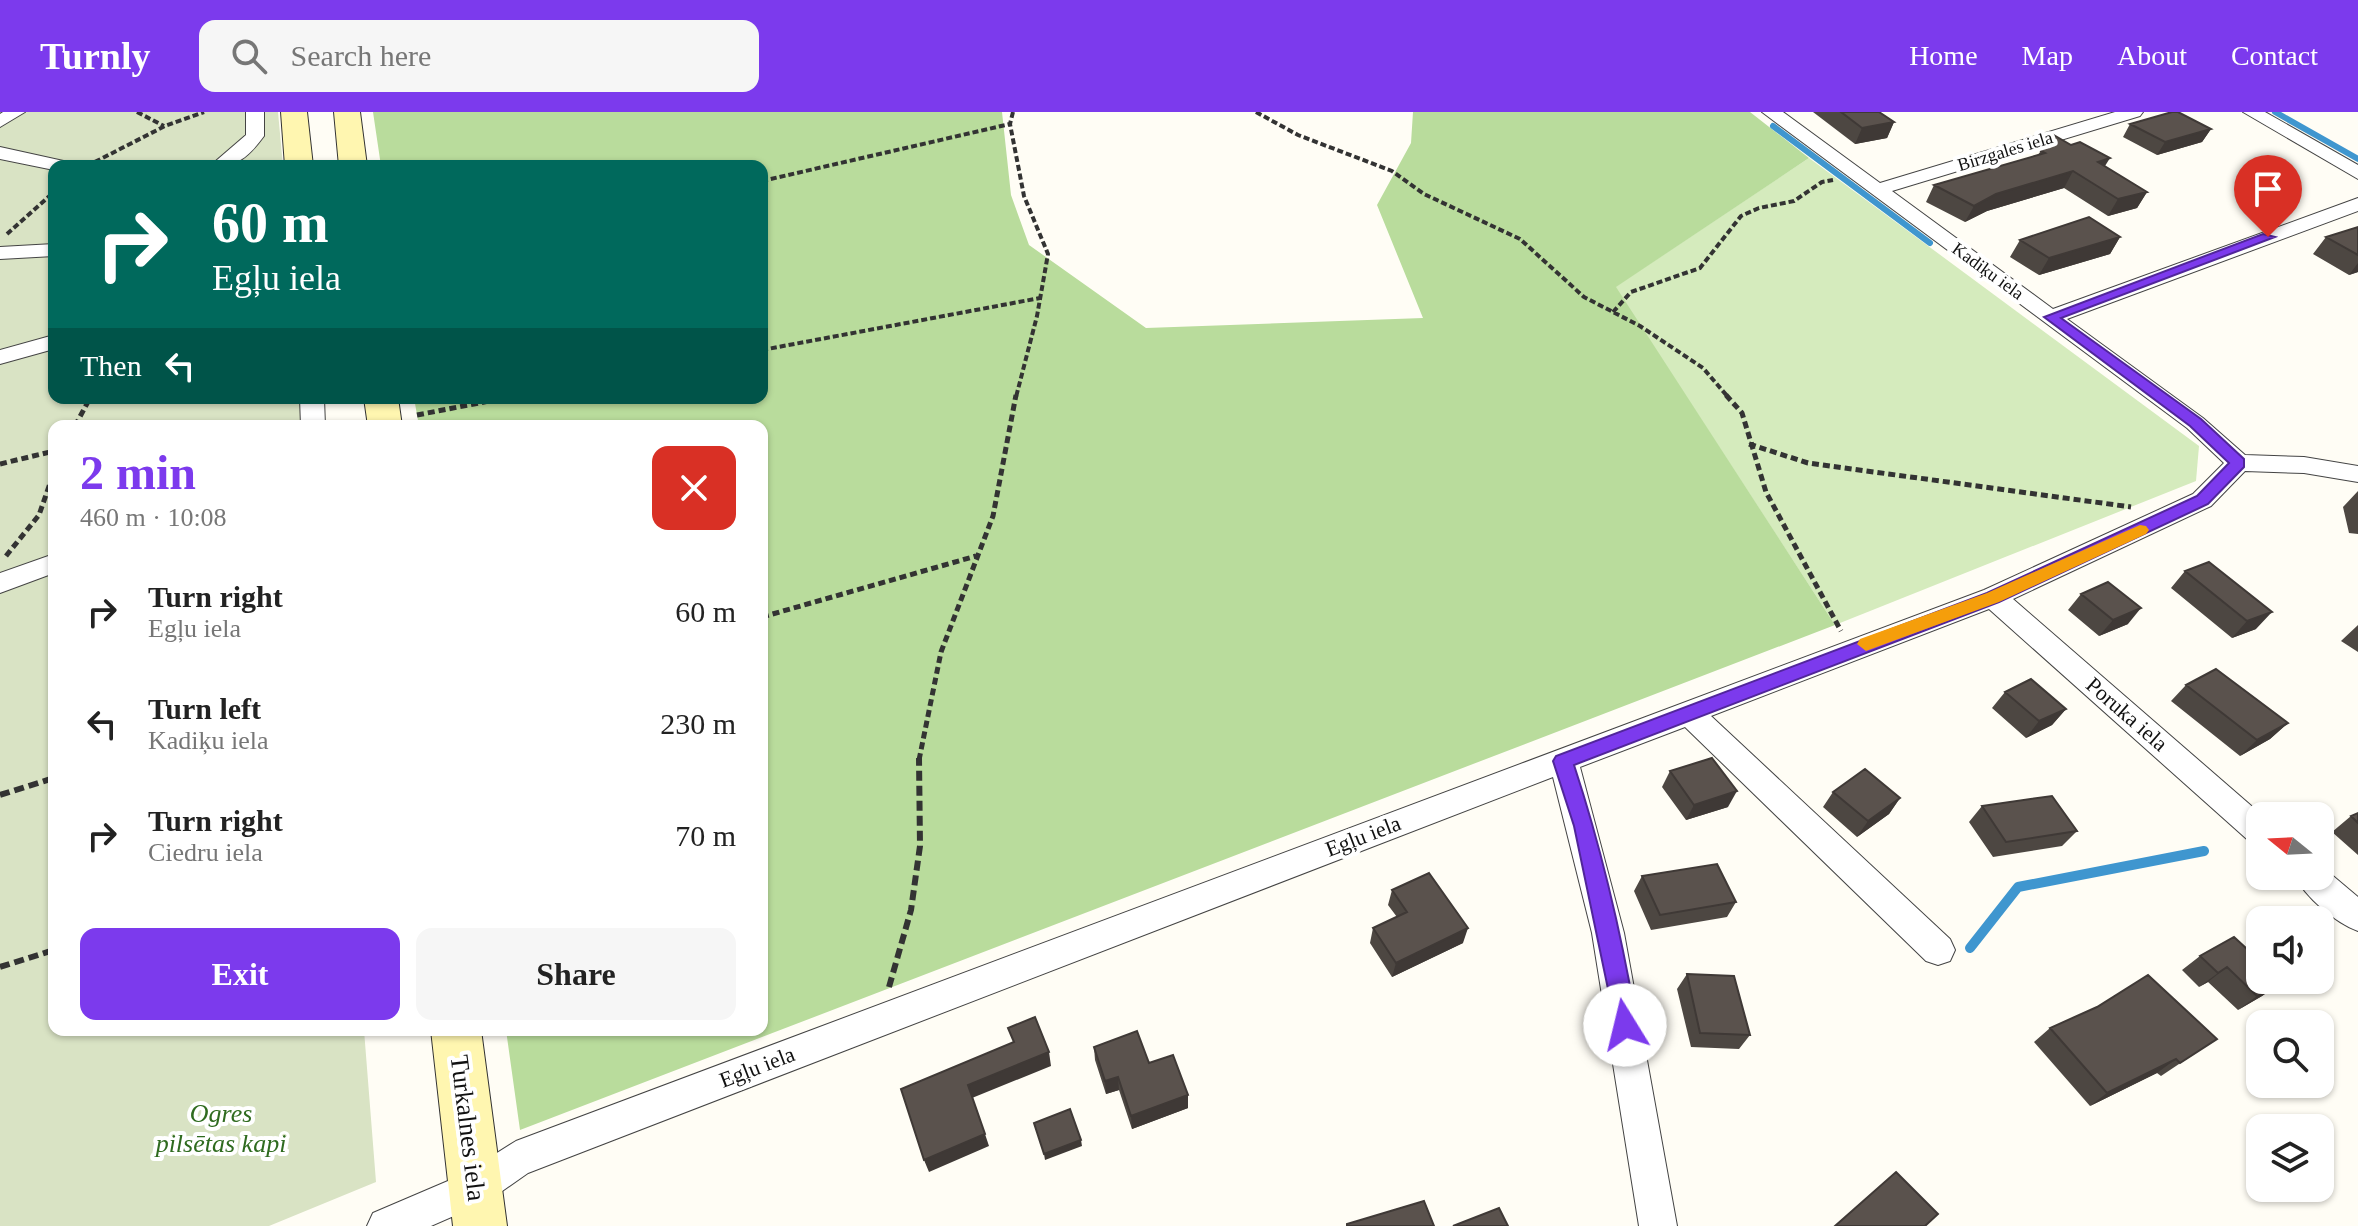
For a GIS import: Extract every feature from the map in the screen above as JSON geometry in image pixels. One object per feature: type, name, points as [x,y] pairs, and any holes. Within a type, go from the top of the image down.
[{"type":"main road","points":[[294,112],[298,154]]},
{"type":"main road","points":[[347,112],[352,160]]},
{"type":"main road","name":"Turkalnes iela","points":[[457,1036],[478,1207]]},
{"type":"street","points":[[0,122],[16,112]]},
{"type":"street","points":[[229,160],[255,136],[255,112]]},
{"type":"street","name":"Kadiķu iela","points":[[1771,112],[2195,423],[2239,463]]},
{"type":"street","name":"Birzgales iela","points":[[1876,190],[2134,112]]},
{"type":"street","points":[[2252,112],[2358,173]]},
{"type":"street","points":[[255,136],[298,154]]},
{"type":"street","points":[[0,153],[48,163]]},
{"type":"street","points":[[2051,317],[2358,204]]},
{"type":"street","points":[[0,253],[48,250]]},
{"type":"street","points":[[0,357],[48,344]]},
{"type":"street","points":[[2239,463],[2304,465],[2358,474]]},
{"type":"street","name":"Egļu iela","points":[[386,1226],[478,1207],[516,1159],[1993,597],[2202,500],[2239,463]]},
{"type":"street","points":[[0,583],[48,565]]},
{"type":"street","name":"Poruka iela","points":[[1993,597],[2246,820]]},
{"type":"street","points":[[1688,712],[1938,950]]},
{"type":"street","points":[[1563,761],[1584,826],[1616,967],[1658,1226]]},
{"type":"street","points":[[2327,890],[2358,917]]},
{"type":"path","points":[[137,112],[165,126]]},
{"type":"path","points":[[99,160],[165,126],[204,112]]},
{"type":"path","points":[[878,1021],[911,910],[920,846],[919,758],[941,652],[993,516],[1011,414],[1048,254],[1024,196],[1010,124],[1013,112]]},
{"type":"path","points":[[1256,112],[1298,135],[1392,171],[1424,194],[1520,239],[1584,297],[1640,326],[1703,368],[1742,413],[1766,492],[1851,650]]},
{"type":"path","points":[[768,180],[1010,124]]},
{"type":"path","points":[[1613,312],[1631,292],[1700,268],[1741,216],[1759,208],[1794,201],[1822,182],[1835,180]]},
{"type":"path","points":[[0,240],[48,197]]},
{"type":"path","points":[[768,349],[1040,298]]},
{"type":"path","points":[[417,415],[474,404]]},
{"type":"path","points":[[1749,444],[1808,463],[2176,513]]},
{"type":"path","points":[[0,464],[48,452]]},
{"type":"path","points":[[0,563],[39,515],[48,489]]},
{"type":"path","points":[[768,615],[978,555]]},
{"type":"path","points":[[0,795],[48,780]]},
{"type":"path","points":[[0,967],[48,952]]},
{"type":"green space","name":"Ogres pilsētas kapi","points":[[0,112],[278,112],[282,160],[48,160],[48,404],[307,404],[308,420],[48,420],[48,1036],[364,1036],[376,1182],[269,1226],[0,1226]]},
{"type":"green space","points":[[373,112],[1002,112],[1011,195],[1029,245],[1146,328],[1423,318],[1377,205],[1411,143],[1413,112],[1750,112],[1809,158],[1616,287],[1835,625],[768,1035],[768,420],[418,420],[415,404],[768,404],[768,160],[380,160]]},
{"type":"green space","points":[[1809,158],[2199,446],[2196,481],[1835,625],[1615,287]]},
{"type":"green space","points":[[507,1036],[765,1036],[520,1130]]},
{"type":"building","points":[[1841,112],[1879,112],[1894,122],[1862,128]]},
{"type":"building","points":[[2172,112],[2211,129],[2165,142],[2130,124]]},
{"type":"building","points":[[2052,134],[2071,145],[2080,142],[2110,158],[2098,162],[2147,192],[2118,199],[2073,171],[1996,194],[1974,206],[1934,185],[2045,153],[2041,151]]},
{"type":"building","points":[[2089,217],[2120,237],[2049,258],[2020,240]]},
{"type":"building","points":[[2358,227],[2358,255],[2326,237]]},
{"type":"building","points":[[2209,562],[2272,612],[2247,621],[2185,571]]},
{"type":"building","points":[[2108,582],[2141,608],[2113,620],[2081,594]]},
{"type":"building","points":[[2216,669],[2288,723],[2257,740],[2186,685]]},
{"type":"building","points":[[2031,679],[2066,709],[2039,721],[2005,692]]},
{"type":"building","points":[[1712,758],[1737,791],[1694,805],[1670,771]]},
{"type":"building","points":[[1865,769],[1900,798],[1868,821],[1833,792]]},
{"type":"building","points":[[2052,796],[2077,831],[2006,842],[1982,806]]},
{"type":"building","points":[[1717,864],[1736,902],[1660,915],[1642,876]]},
{"type":"building","points":[[1429,873],[1468,928],[1396,963],[1373,928],[1407,912],[1392,890]]},
{"type":"building","points":[[2234,937],[2246,948],[2246,985],[2227,967],[2218,973],[2200,956]]},
{"type":"building","points":[[1687,974],[1734,976],[1750,1035],[1700,1033]]},
{"type":"building","points":[[2148,975],[2217,1039],[2180,1063],[2176,1059],[2107,1093],[2050,1028],[2097,1007]]},
{"type":"building","points":[[1035,1017],[1049,1052],[968,1085],[985,1134],[924,1160],[901,1089],[1014,1042],[1008,1028]]},
{"type":"building","points":[[1137,1031],[1149,1063],[1173,1055],[1188,1095],[1131,1116],[1118,1077],[1105,1081],[1094,1047]]},
{"type":"building","points":[[1070,1109],[1081,1140],[1044,1154],[1034,1123]]},
{"type":"building","points":[[1896,1172],[1938,1214],[1925,1226],[1835,1226]]},
{"type":"building","points":[[1424,1201],[1434,1226],[1347,1226],[1347,1224]]},
{"type":"building","points":[[1499,1208],[1508,1226],[1453,1226]]},
{"type":"waterway","points":[[2275,112],[2358,159]]},
{"type":"waterway","points":[[1773,126],[1930,243]]},
{"type":"waterway","points":[[1970,948],[2018,887],[2204,851]]},
{"type":"slow traffic","points":[[1866,644],[1993,597],[2140,530]]},
{"type":"route","points":[[1625,1025],[1616,967],[1584,826],[1563,761],[1993,597],[2202,500],[2239,463],[2195,423],[2051,317],[2268,237]]}]
